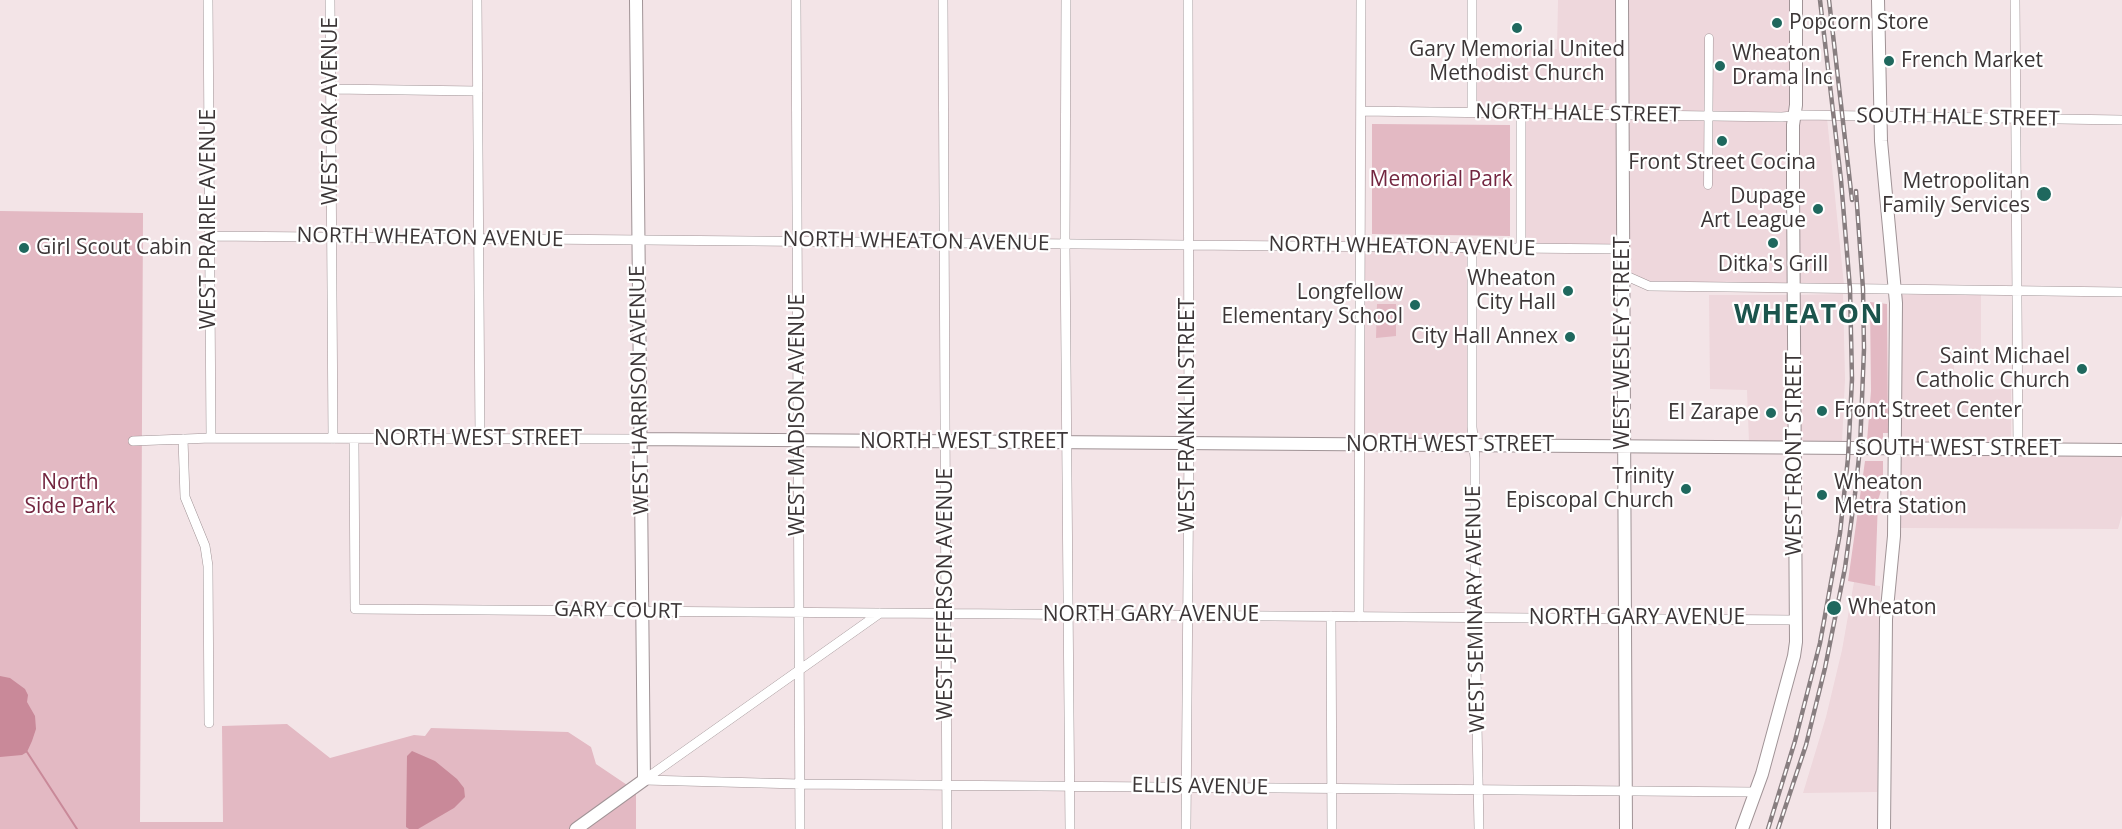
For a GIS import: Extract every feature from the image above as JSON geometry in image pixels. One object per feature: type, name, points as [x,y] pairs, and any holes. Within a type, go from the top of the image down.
[{"type":"street","name":"WEST PRAIRIE AVENUE","points":[[208,0],[211,438]]},
{"type":"street","name":"WEST OAK AVENUE","points":[[330,0],[333,439]]},
{"type":"street","points":[[477,0],[480,439]]},
{"type":"street","name":"WEST HARRISON AVENUE","points":[[636,0],[644,780]]},
{"type":"street","name":"WEST MADISON AVENUE","points":[[796,0],[800,829]]},
{"type":"street","name":"WEST JEFFERSON AVENUE","points":[[943,0],[947,829]]},
{"type":"street","points":[[1066,0],[1065,243],[1070,829]]},
{"type":"street","name":"WEST FRANKLIN STREET","points":[[1186,829],[1189,443],[1188,0]]},
{"type":"street","points":[[1359,617],[1361,0]]},
{"type":"street","points":[[1472,0],[1472,112]]},
{"type":"street","name":"WEST WESLEY STREET","points":[[1622,0],[1626,829]]},
{"type":"street","name":"WEST FRONT STREET","points":[[1742,829],[1756,792],[1794,656],[1796,620],[1793,288],[1796,0]]},
{"type":"street","points":[[1878,0],[1880,116],[1895,289],[1894,536],[1886,619],[1884,829]]},
{"type":"street","points":[[2015,0],[2018,449]]},
{"type":"street","points":[[1708,38],[1708,185]]},
{"type":"street","points":[[331,89],[478,91]]},
{"type":"street","name":"NORTH HALE STREET","points":[[1361,111],[1794,116]]},
{"type":"street","points":[[1521,114],[1521,248]]},
{"type":"street","name":"SOUTH HALE STREET","points":[[1794,116],[2122,120]]},
{"type":"street","name":"NORTH WHEATON AVENUE","points":[[209,236],[1622,249]]},
{"type":"street","name":"WEST SEMINARY AVENUE","points":[[1472,248],[1472,427],[1479,829]]},
{"type":"street","points":[[1622,274],[1649,286],[2122,292]]},
{"type":"street","name":"NORTH WEST STREET","points":[[133,441],[211,438],[640,439],[1795,448]]},
{"type":"street","points":[[183,439],[185,497],[205,546],[208,566],[209,723]]},
{"type":"street","name":"GARY COURT","points":[[354,439],[355,609],[880,613]]},
{"type":"street","name":"SOUTH WEST STREET","points":[[1795,448],[2117,450]]},
{"type":"street","points":[[2117,450],[2122,460]]},
{"type":"street","points":[[576,829],[798,669],[880,613]]},
{"type":"street","name":"NORTH GARY AVENUE","points":[[880,613],[1796,620]]},
{"type":"street","points":[[1331,616],[1332,829]]},
{"type":"street","name":"ELLIS AVENUE","points":[[644,780],[800,784],[1756,792]]},
{"type":"shaded area","points":[[1558,0],[1617,0],[1617,113],[1476,108],[1475,49],[1557,49]]},
{"type":"shaded area","points":[[1625,0],[1789,0],[1791,285],[1650,282],[1625,272]]},
{"type":"shaded area","points":[[1525,118],[1620,119],[1619,247],[1526,247]]},
{"type":"shaded area","points":[[1798,118],[1827,118],[1844,285],[1798,284]]},
{"type":"shaded area","name":"Longfellow Elementary School","points":[[1364,250],[1467,251],[1467,442],[1361,442]]},
{"type":"shaded area","points":[[1843,294],[1845,379],[1842,443],[1796,443],[1797,295]]},
{"type":"shaded area","points":[[1981,294],[1981,364],[1954,364],[1954,390],[2011,389],[2011,444],[1900,442],[1898,295]]},
{"type":"shaded area","points":[[1709,295],[1790,295],[1791,443],[1749,443],[1747,390],[1710,389]]},
{"type":"shaded area","points":[[1900,455],[2122,457],[2122,515],[2118,529],[1901,528]]},
{"type":"shaded area","points":[[1854,582],[1880,586],[1877,792],[1803,793],[1826,717],[1842,650]]},
{"type":"shaded area","points":[[0,676],[10,678],[25,689],[28,695],[27,702],[35,716],[36,729],[32,741],[27,752],[22,755],[0,757]]},
{"type":"shaded area","points":[[412,751],[435,761],[457,779],[464,788],[465,797],[454,808],[418,829],[406,827],[407,756]]},
{"type":"green space","name":"Memorial Park","points":[[1372,124],[1510,125],[1510,236],[1372,234]]},
{"type":"green space","name":"North Side Park","points":[[0,211],[143,213],[140,822],[223,822],[222,726],[287,724],[330,758],[414,735],[425,736],[431,728],[568,732],[591,747],[596,764],[636,791],[636,829],[0,829]]},
{"type":"green space","points":[[1870,302],[1887,304],[1888,433],[1883,433],[1883,442],[1867,441],[1871,391]]},
{"type":"green space","points":[[1377,304],[1396,304],[1396,336],[1376,338]]},
{"type":"green space","points":[[1865,461],[1883,461],[1883,485],[1878,500],[1875,586],[1848,581]]},
{"type":"waterway","points":[[27,752],[77,829]]},
{"type":"railway","points":[[1768,829],[1795,741],[1820,643],[1840,533],[1848,458],[1852,379],[1850,289],[1841,180],[1820,0]]},
{"type":"railway","points":[[1829,0],[1852,200]]},
{"type":"railway","points":[[1778,829],[1806,745],[1825,668],[1845,568],[1855,494],[1860,448],[1864,349],[1863,289],[1856,191]]},
{"type":"place","name":"Popcorn Store","points":[[1777,23]]},
{"type":"place","name":"Gary Memorial United Methodist Church","points":[[1517,28]]},
{"type":"place","name":"French Market","points":[[1889,61]]},
{"type":"place","name":"Wheaton Drama Inc","points":[[1720,66]]},
{"type":"place","name":"Front Street Cocina","points":[[1722,141]]},
{"type":"place","name":"Metropolitan Family Services","points":[[2044,194]]},
{"type":"place","name":"Dupage Art League","points":[[1818,209]]},
{"type":"place","name":"Ditka's Grill","points":[[1773,243]]},
{"type":"place","name":"Girl Scout Cabin","points":[[24,248]]},
{"type":"place","name":"Wheaton City Hall","points":[[1568,291]]},
{"type":"place","name":"Longfellow Elementary School","points":[[1415,305]]},
{"type":"place","name":"City Hall Annex","points":[[1570,337]]},
{"type":"place","name":"Saint Michael Catholic Church","points":[[2082,369]]},
{"type":"place","name":"Front Street Center","points":[[1822,411]]},
{"type":"place","name":"El Zarape","points":[[1771,413]]},
{"type":"place","name":"Trinity Episcopal Church","points":[[1686,489]]},
{"type":"place","name":"Wheaton Metra Station","points":[[1822,495]]},
{"type":"place","name":"Wheaton","points":[[1834,608]]},
{"type":"district","name":"WHEATON","points":[[1809,315]]}]
